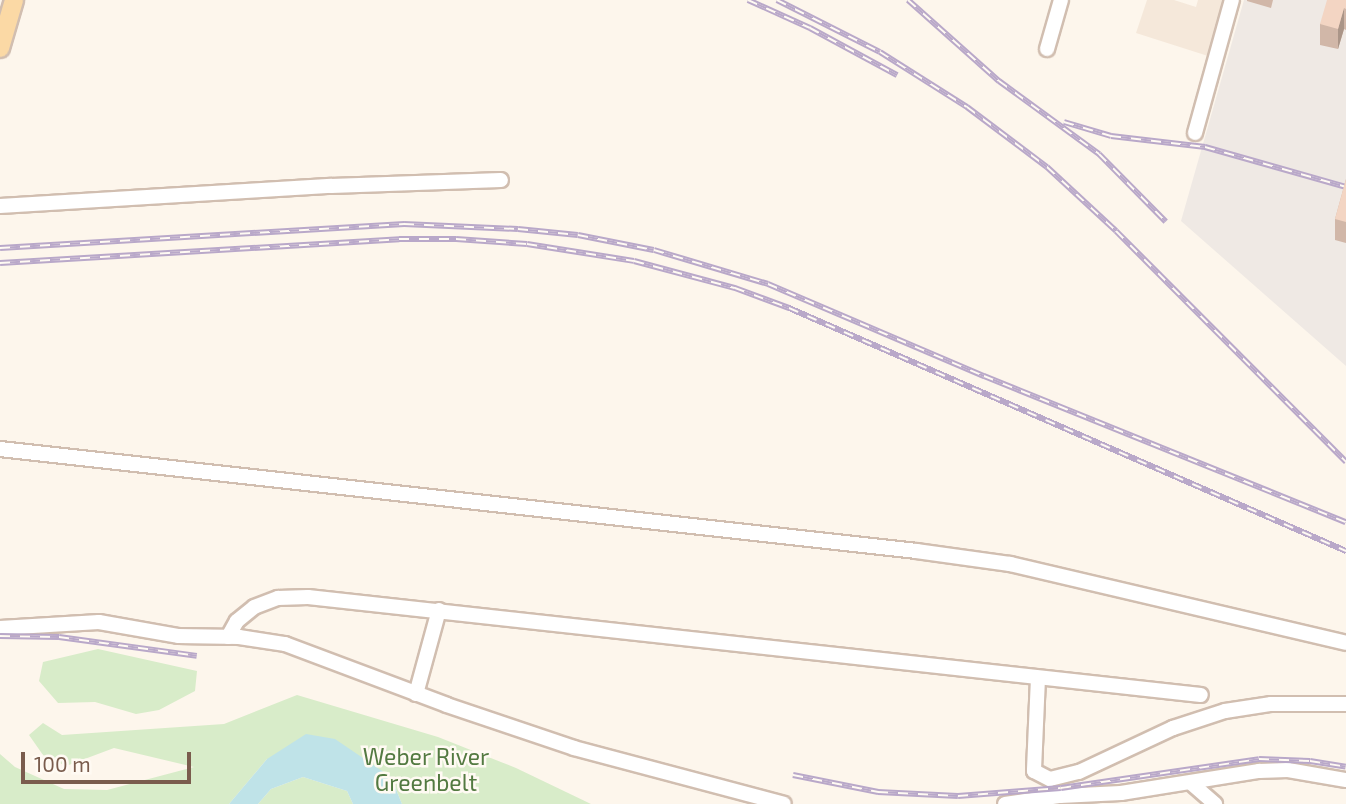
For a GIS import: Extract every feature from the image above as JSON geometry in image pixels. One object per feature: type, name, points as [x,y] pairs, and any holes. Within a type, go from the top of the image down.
[{"type":"main road","points":[[0,48],[14,0]]},
{"type":"street","points":[[1047,49],[1061,0]]},
{"type":"street","points":[[1195,133],[1233,0]]},
{"type":"street","points":[[0,206],[331,186],[501,180]]},
{"type":"street","points":[[0,449],[916,551],[1010,564],[1346,643]]},
{"type":"street","points":[[228,637],[237,621],[254,607],[278,598],[308,597],[1201,695]]},
{"type":"street","points":[[416,694],[439,610]]},
{"type":"street","points":[[0,628],[99,622],[178,636],[228,637],[285,644],[416,694],[573,748],[784,804]]},
{"type":"street","points":[[1038,678],[1034,771],[1041,777],[1062,778],[1173,729],[1226,711],[1270,704],[1346,704]]},
{"type":"street","points":[[1004,804],[1060,796],[1121,793],[1259,771],[1288,770],[1346,780]]},
{"type":"street","points":[[1060,796],[1062,778]]},
{"type":"street","points":[[1191,783],[1215,804]]},
{"type":"shaded area","points":[[1147,0],[1174,0],[1196,7],[1198,0],[1224,0],[1208,56],[1136,33]]},
{"type":"shaded area","points":[[1244,0],[1346,0],[1346,366],[1181,221]]},
{"type":"green space","points":[[98,649],[197,671],[195,691],[159,710],[136,714],[95,702],[58,703],[39,681],[43,662]]},
{"type":"green space","name":"Weber River Greenbelt","points":[[297,695],[438,737],[516,768],[591,804],[402,804],[391,777],[267,759],[229,804],[0,804],[0,754],[15,767],[64,789],[107,790],[194,767],[114,748],[66,766],[43,755],[29,735],[43,723],[62,735],[224,724]]},
{"type":"green space","name":"Weber River Greenbelt","points":[[303,777],[347,791],[353,804],[258,804],[271,789]]},
{"type":"water","points":[[306,734],[335,739],[391,777],[402,804],[353,804],[347,791],[303,777],[271,789],[258,804],[229,804],[267,759]]},
{"type":"building","points":[[1327,0],[1346,0],[1346,9],[1344,8],[1338,29],[1320,24]]},
{"type":"building","points":[[1346,179],[1346,222],[1335,219]]},
{"type":"railway","points":[[748,0],[810,28],[897,75]]},
{"type":"railway","points":[[777,0],[880,52],[967,107],[1047,167],[1116,231],[1346,462]]},
{"type":"railway","points":[[908,0],[999,81],[1099,154],[1166,222]]},
{"type":"railway","points":[[1064,122],[1111,136],[1205,147],[1346,187]]},
{"type":"railway","points":[[0,248],[404,224],[518,229],[578,235],[654,250],[768,284],[984,376],[1346,522]]},
{"type":"railway","points":[[0,263],[399,239],[456,239],[527,244],[634,261],[735,288],[789,308],[1346,551]]},
{"type":"railway","points":[[0,636],[59,637],[197,656]]},
{"type":"railway","points":[[793,775],[878,792],[958,796],[1061,788],[1259,759],[1310,761],[1346,767]]}]
